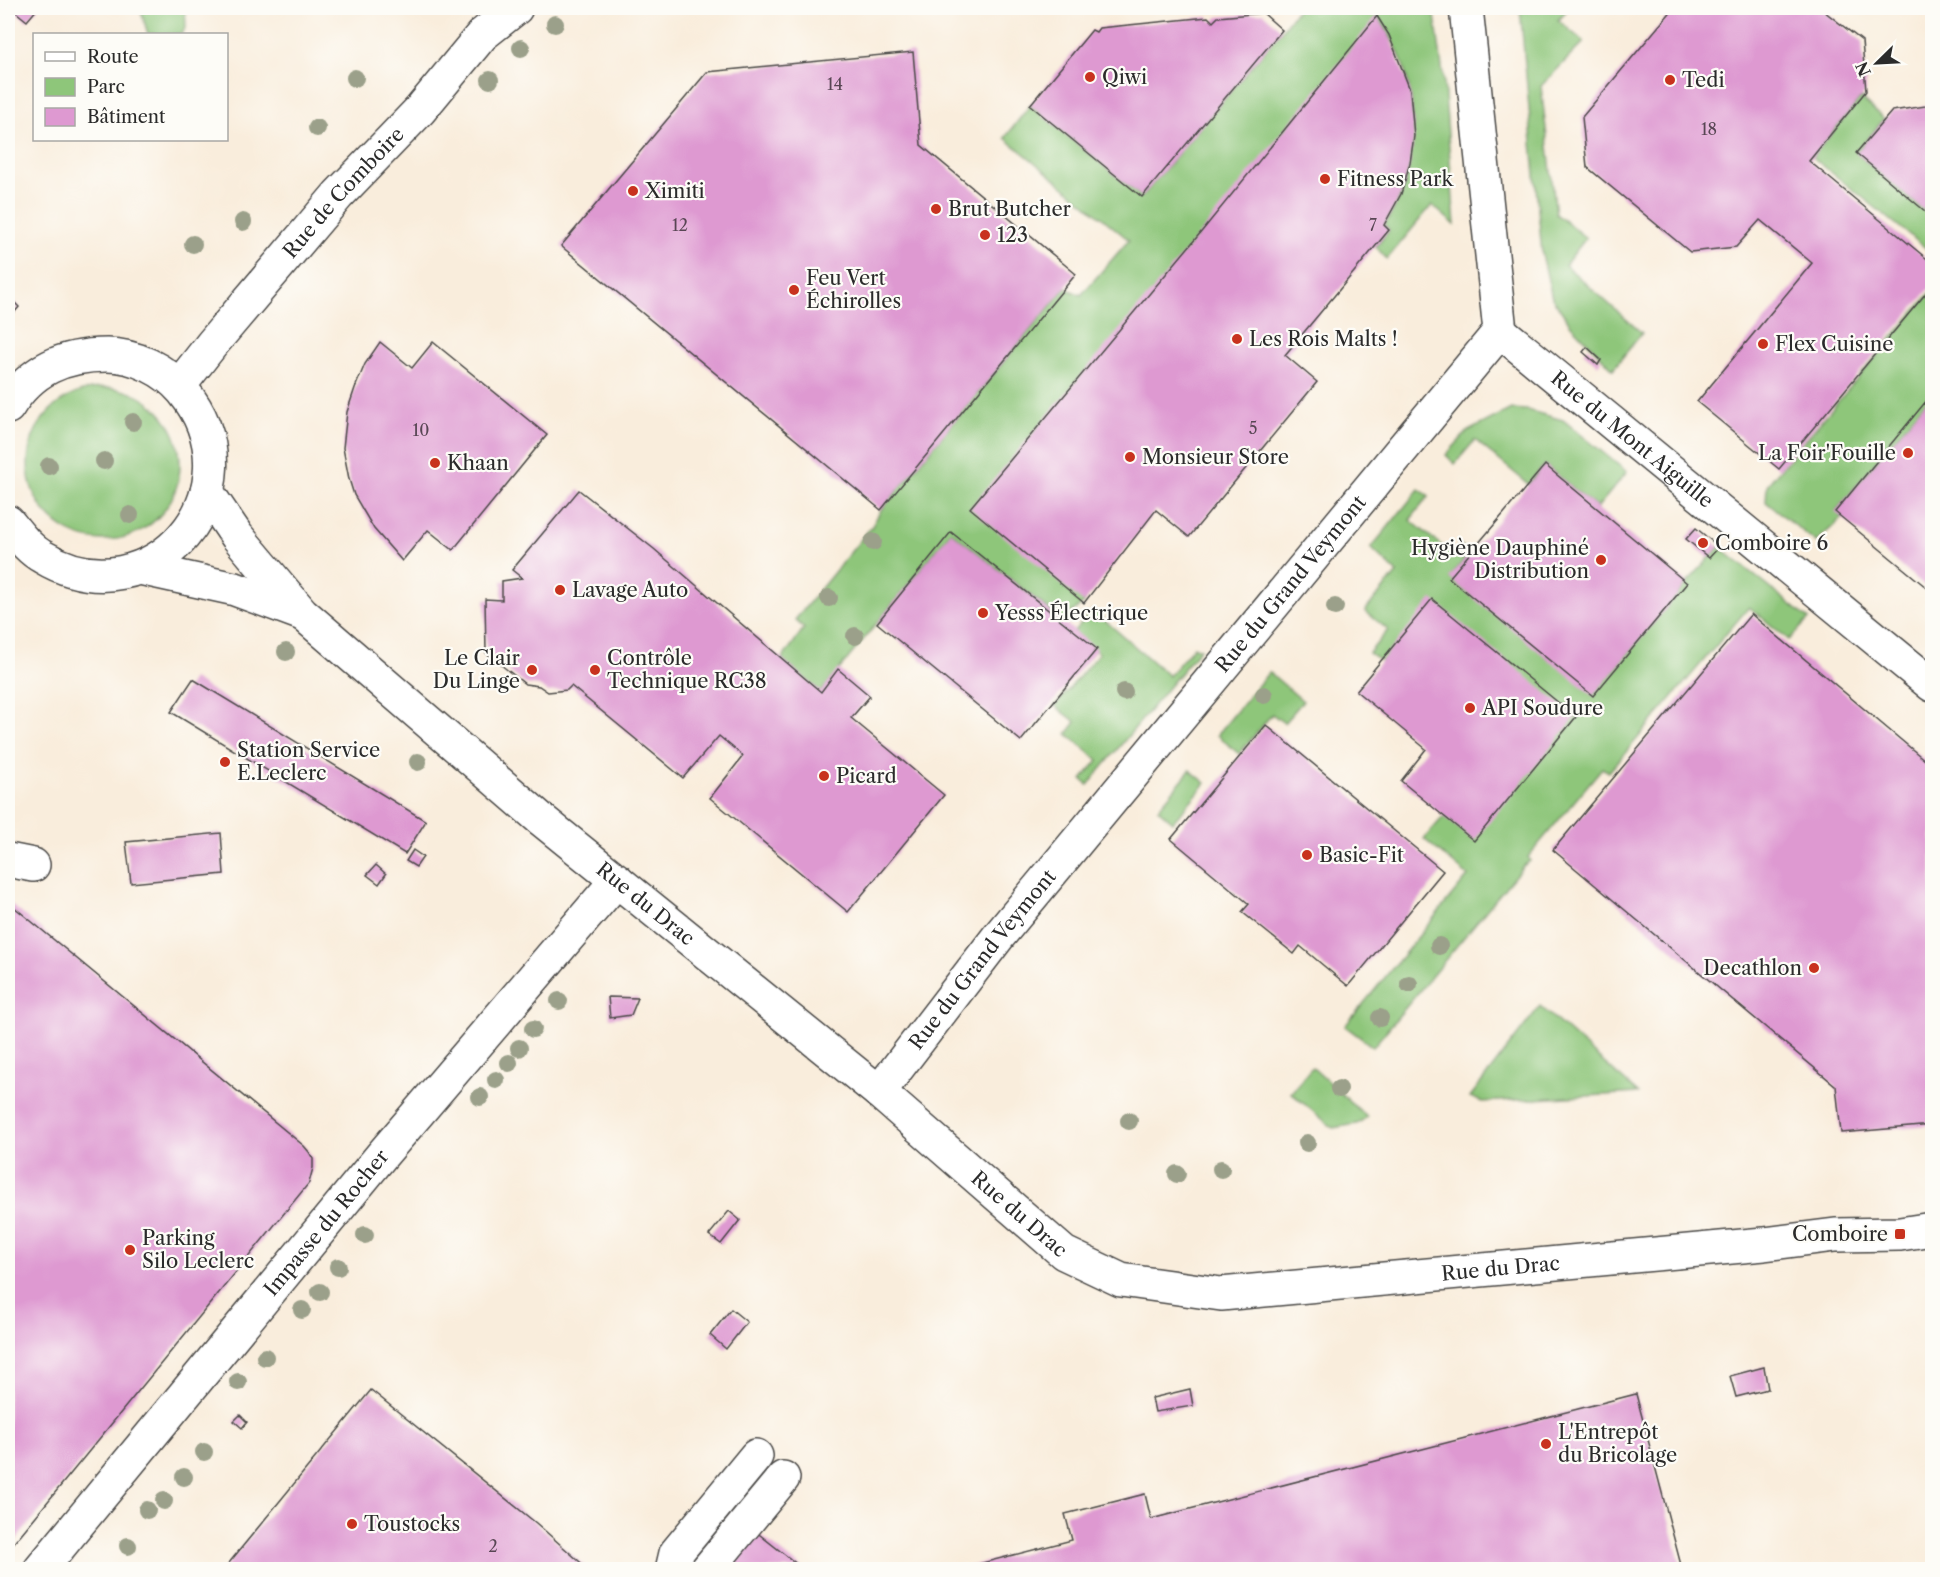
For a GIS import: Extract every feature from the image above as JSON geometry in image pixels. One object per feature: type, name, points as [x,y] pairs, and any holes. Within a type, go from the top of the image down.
[{"type":"street","name":"Rue de Comboire","points":[[179,386],[338,195],[420,110],[482,35],[516,8]]},
{"type":"street","points":[[1466,8],[1500,331]]},
{"type":"street","name":"Rue du Mont Aiguille","points":[[1500,331],[1932,685]]},
{"type":"street","name":"Rue du Grand Veymont","points":[[879,1092],[998,938],[1500,331]]},
{"type":"street","points":[[8,407],[27,382],[64,360],[86,355],[118,355],[145,363],[179,386],[193,404],[208,438],[211,475],[198,517],[181,540],[165,554],[139,568],[120,573],[98,574],[60,566],[41,556],[26,544],[8,522]]},
{"type":"street","points":[[207,492],[237,536],[302,613]]},
{"type":"street","points":[[139,568],[235,589],[302,613]]},
{"type":"street","name":"Rue du Drac","points":[[302,613],[542,820],[879,1092],[1064,1252],[1121,1280],[1221,1294],[1764,1244],[1835,1235],[1900,1234],[1932,1229]]},
{"type":"street","name":"Impasse du Rocher","points":[[40,1569],[382,1155],[617,880]]},
{"type":"street","points":[[672,1569],[676,1553],[756,1456]]},
{"type":"street","points":[[707,1569],[783,1478]]},
{"type":"green space","points":[[140,8],[185,8],[186,26],[182,33],[148,33]]},
{"type":"green space","points":[[1298,8],[1434,8],[1444,82],[1455,225],[1432,205],[1387,259],[1376,247],[1389,230],[1384,225],[1402,192],[1412,147],[1413,124],[1407,78],[1400,56],[1377,16],[1084,603],[1062,620],[951,532],[821,692],[782,659],[804,628],[795,620],[872,526],[881,510],[1065,288],[1081,295],[1129,240],[1005,138],[1030,105],[1142,197]]},
{"type":"green space","points":[[1520,8],[1569,8],[1558,20],[1584,42],[1541,86],[1556,214],[1586,238],[1565,265],[1642,333],[1613,369],[1571,325],[1552,298],[1542,254]]},
{"type":"green space","points":[[1861,98],[1884,119],[1856,153],[1932,217],[1932,253],[1812,157]]},
{"type":"green space","points":[[1932,291],[1932,394],[1836,511],[1842,518],[1816,542],[1766,502],[1767,485]]},
{"type":"green space","points":[[104,388],[133,393],[158,410],[175,435],[180,464],[175,493],[158,518],[133,535],[104,540],[75,535],[50,518],[33,493],[28,464],[33,435],[50,410],[75,393]]},
{"type":"green space","points":[[1511,409],[1527,410],[1563,420],[1627,472],[1597,508],[1545,465],[1528,484],[1475,440],[1455,464],[1446,455],[1468,431]]},
{"type":"green space","points":[[1419,489],[1429,496],[1410,520],[1452,554],[1460,545],[1470,552],[1450,578],[1593,695],[1719,547],[1809,619],[1789,640],[1749,607],[1609,772],[1602,768],[1528,857],[1530,861],[1523,866],[1373,1047],[1345,1026],[1468,876],[1424,839],[1444,816],[1474,840],[1381,661],[1369,653],[1388,630],[1365,611],[1397,573],[1371,548]]},
{"type":"green space","points":[[1093,610],[1169,676],[1194,646],[1200,649],[1088,785],[1082,780],[1098,760],[1067,734],[1076,722],[1055,706],[1099,653],[1074,631]]},
{"type":"green space","points":[[1269,672],[1303,701],[1284,723],[1272,714],[1239,754],[1217,735]]},
{"type":"green space","points":[[1190,770],[1206,783],[1173,822],[1158,809]]},
{"type":"green space","points":[[1540,1006],[1638,1093],[1482,1102],[1470,1097]]},
{"type":"green space","points":[[1312,1067],[1367,1117],[1357,1124],[1333,1128],[1291,1093]]},
{"type":"building","points":[[11,8],[38,8],[27,21]]},
{"type":"building","points":[[1674,8],[1820,8],[1862,41],[1866,91],[1809,161],[1932,263],[1932,286],[1779,469],[1697,402],[1812,263],[1760,220],[1736,247],[1690,252],[1587,167],[1582,117]]},
{"type":"building","points":[[1263,13],[1282,30],[1142,197],[1030,105],[1092,30],[1096,32],[1099,28],[1208,17],[1213,22],[1218,17]]},
{"type":"building","points":[[1377,16],[1389,35],[1410,90],[1414,136],[1410,163],[1401,194],[1384,225],[1389,230],[1285,355],[1317,382],[1189,537],[1156,510],[1084,603],[970,508],[1202,231]]},
{"type":"building","name":"Feu Vert Échirolles","points":[[913,52],[921,145],[1076,274],[881,510],[561,246],[707,72]]},
{"type":"building","points":[[1932,105],[1932,217],[1856,153],[1892,111]]},
{"type":"building","points":[[8,296],[19,307],[8,320]]},
{"type":"building","name":"Khaan","points":[[380,342],[412,368],[433,342],[547,435],[453,550],[428,530],[402,561],[374,529],[354,495],[343,448],[347,412],[365,364]]},
{"type":"building","points":[[1587,347],[1601,360],[1598,365],[1583,352]]},
{"type":"building","name":"La Foir'Fouille","points":[[1932,394],[1932,592],[1835,512]]},
{"type":"building","points":[[1545,465],[1687,583],[1593,696],[1449,578]]},
{"type":"building","points":[[579,490],[654,549],[821,692],[838,669],[870,696],[851,718],[944,795],[848,912],[710,798],[743,756],[719,736],[683,778],[571,686],[567,690],[548,692],[539,686],[525,684],[486,653],[485,599],[502,600],[502,581],[522,578],[512,570]]},
{"type":"building","name":"Comboire 6","points":[[1696,528],[1719,547],[1709,558],[1686,539]]},
{"type":"building","points":[[951,532],[1097,649],[1021,741],[877,623]]},
{"type":"building","name":"API Soudure","points":[[1432,599],[1576,717],[1474,841],[1401,781],[1426,749],[1356,691]]},
{"type":"building","name":"Decathlon","points":[[1751,614],[1932,766],[1932,1125],[1841,1133],[1836,1086],[1553,850]]},
{"type":"building","points":[[193,679],[426,821],[405,854],[171,712]]},
{"type":"building","name":"Basic-Fit","points":[[1266,725],[1443,871],[1348,986],[1300,946],[1294,954],[1242,912],[1249,904],[1171,839]]},
{"type":"building","points":[[221,833],[224,874],[131,883],[126,842]]},
{"type":"building","points":[[413,850],[423,857],[416,867],[406,861]]},
{"type":"building","points":[[376,865],[386,874],[379,884],[367,875]]},
{"type":"building","name":"Parking Silo Leclerc","points":[[8,902],[304,1146],[313,1159],[313,1168],[309,1183],[8,1550]]},
{"type":"building","points":[[608,997],[638,998],[631,1015],[610,1018]]},
{"type":"building","points":[[729,1211],[740,1220],[721,1244],[709,1235]]},
{"type":"building","points":[[731,1309],[747,1322],[726,1349],[710,1335]]},
{"type":"building","points":[[1764,1367],[1768,1389],[1736,1397],[1730,1376]]},
{"type":"building","points":[[1190,1389],[1193,1406],[1155,1412],[1152,1398]]},
{"type":"building","name":"Toustocks","points":[[371,1390],[536,1523],[588,1569],[224,1569]]},
{"type":"building","name":"L'Entrepôt du Bricolage","points":[[1636,1394],[1682,1569],[959,1569],[1072,1540],[1065,1514],[1145,1494],[1151,1519]]},
{"type":"building","points":[[240,1415],[247,1422],[242,1428],[234,1421]]},
{"type":"building","points":[[755,1531],[803,1569],[734,1569],[731,1560]]},
{"type":"place","name":"Qiwi","points":[[1090,77]]},
{"type":"place","name":"Tedi","points":[[1670,80]]},
{"type":"place","name":"Fitness Park","points":[[1325,179]]},
{"type":"place","name":"Ximiti","points":[[633,191]]},
{"type":"place","name":"Brut Butcher","points":[[936,209]]},
{"type":"place","name":"123","points":[[985,235]]},
{"type":"place","name":"Feu Vert Échirolles","points":[[794,290]]},
{"type":"place","name":"Les Rois Malts !","points":[[1237,339]]},
{"type":"place","name":"Flex Cuisine","points":[[1763,344]]},
{"type":"place","name":"La Foir'Fouille","points":[[1908,453]]},
{"type":"place","name":"Monsieur Store","points":[[1130,457]]},
{"type":"place","name":"Khaan","points":[[435,463]]},
{"type":"place","name":"Comboire 6","points":[[1703,543]]},
{"type":"place","name":"Hygiène Dauphiné Distribution","points":[[1601,560]]},
{"type":"place","name":"Lavage Auto","points":[[560,590]]},
{"type":"place","name":"Yesss Électrique","points":[[983,613]]},
{"type":"place","name":"Le Clair Du Linge","points":[[532,670]]},
{"type":"place","name":"Contrôle Technique RC38","points":[[595,670]]},
{"type":"place","name":"API Soudure","points":[[1470,708]]},
{"type":"place","name":"Station Service E.Leclerc","points":[[225,762]]},
{"type":"place","name":"Picard","points":[[824,776]]},
{"type":"place","name":"Basic-Fit","points":[[1307,855]]},
{"type":"place","name":"Decathlon","points":[[1814,968]]},
{"type":"place","name":"Comboire","points":[[1900,1234]]},
{"type":"place","name":"Parking Silo Leclerc","points":[[130,1250]]},
{"type":"place","name":"L'Entrepôt du Bricolage","points":[[1546,1444]]},
{"type":"place","name":"Toustocks","points":[[352,1524]]}]
